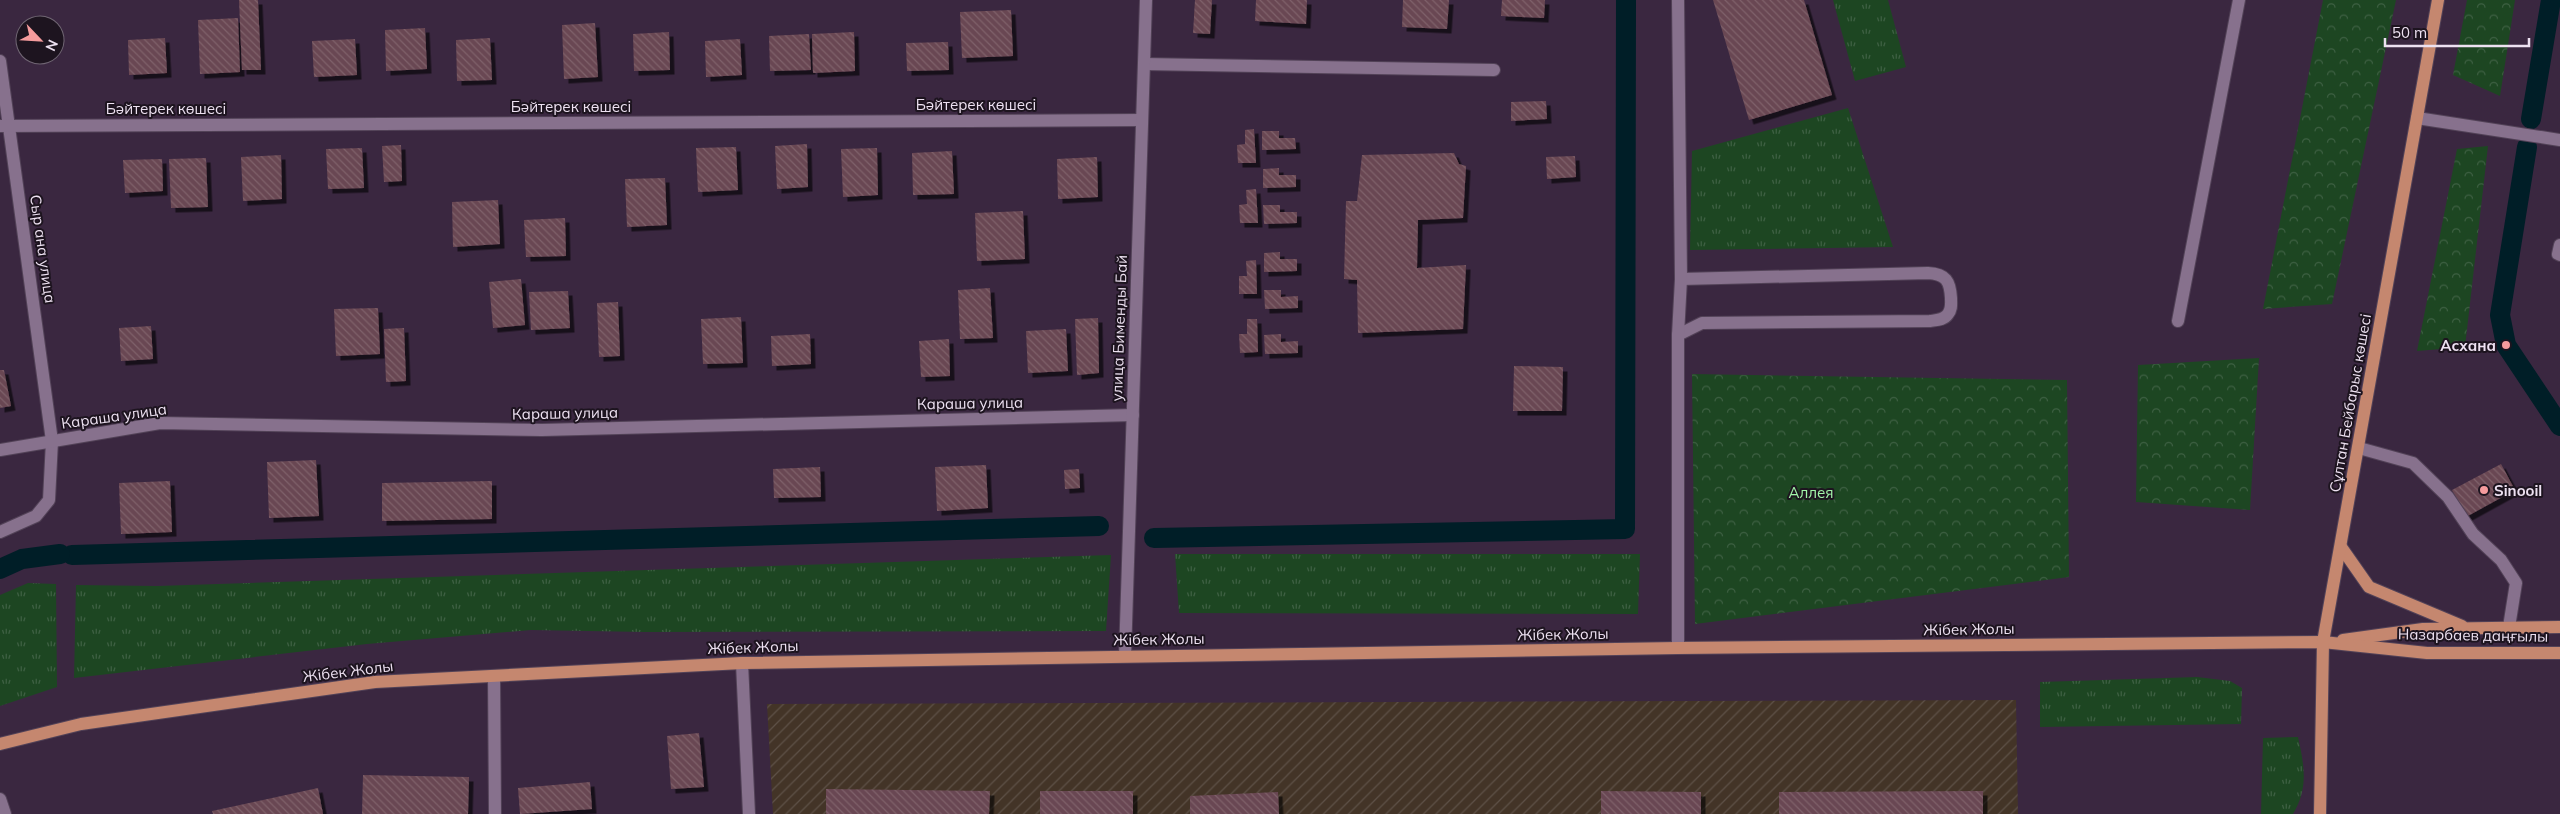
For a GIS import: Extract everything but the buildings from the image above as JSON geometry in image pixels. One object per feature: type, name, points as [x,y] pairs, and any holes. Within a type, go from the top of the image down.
[{"type":"main road","name":"Сұлтан Бейбарыс көшесі","points":[[2320,814],[2323,642],[2438,0]]},
{"type":"main road","points":[[2341,547],[2370,587],[2467,628]]},
{"type":"main road","name":"Назарбаев даңғылы","points":[[2323,642],[2422,629],[2560,627]]},
{"type":"main road","name":"Жібек Жолы","points":[[0,744],[81,724],[375,682],[742,663],[1678,648],[2323,642]]},
{"type":"main road","name":"Назарбаев даңғылы","points":[[2323,642],[2427,653],[2560,653]]},
{"type":"street","name":"улица Бименды Бай","points":[[1125,656],[1146,0]]},
{"type":"street","points":[[1678,0],[1682,279],[1678,335],[1678,648]]},
{"type":"street","points":[[2178,321],[2239,0]]},
{"type":"street","name":"Сыр ана улица","points":[[0,60],[5,125],[52,441],[49,500],[36,516],[0,532]]},
{"type":"street","points":[[1144,64],[1494,70]]},
{"type":"street","points":[[2417,118],[2560,140]]},
{"type":"street","name":"Бәйтерек көшесі","points":[[5,125],[1142,120]]},
{"type":"street","points":[[2560,245],[2558,254],[2560,255]]},
{"type":"street","points":[[1678,335],[1702,323],[1930,322],[1942,319],[1949,314],[1951,306],[1950,284],[1945,277],[1928,272],[1682,279]]},
{"type":"street","name":"Караша улица","points":[[0,450],[160,423],[542,430],[1133,415]]},
{"type":"street","points":[[2359,448],[2413,463],[2448,497],[2473,534],[2501,560],[2516,583],[2509,627]]},
{"type":"street","points":[[742,663],[749,814]]},
{"type":"street","points":[[494,676],[495,814]]},
{"type":"street","points":[[0,799],[4,814]]},
{"type":"shaded area","points":[[2016,700],[2018,814],[773,814],[767,704]]},
{"type":"green space","points":[[1833,0],[1888,0],[1906,67],[1855,81]]},
{"type":"green space","points":[[2323,0],[2396,0],[2332,304],[2263,309]]},
{"type":"green space","points":[[2467,0],[2515,0],[2500,96],[2453,75]]},
{"type":"green space","points":[[1848,108],[1893,247],[1690,250],[1692,151]]},
{"type":"green space","points":[[2488,146],[2465,347],[2417,351],[2457,149]]},
{"type":"green space","points":[[2259,358],[2250,510],[2136,502],[2138,365]]},
{"type":"green space","name":"Аллея","points":[[1692,374],[2067,380],[2069,577],[1695,624]]},
{"type":"green space","points":[[1175,554],[1640,554],[1638,614],[1179,613]]},
{"type":"green space","points":[[1111,555],[1106,631],[645,632],[531,630],[367,644],[74,678],[76,585],[157,586]]},
{"type":"green space","points":[[28,583],[56,584],[57,687],[0,706],[0,595]]},
{"type":"green space","points":[[2197,677],[2230,681],[2242,688],[2241,724],[2040,727],[2040,682]]},
{"type":"green space","points":[[2298,737],[2304,776],[2298,804],[2293,814],[2261,814],[2263,738]]},
{"type":"waterway","points":[[1154,538],[1625,529],[1626,0]]},
{"type":"waterway","points":[[2531,119],[2551,0]]},
{"type":"waterway","points":[[2527,147],[2500,315],[2506,345],[2560,426]]},
{"type":"waterway","points":[[72,555],[1099,526]]},
{"type":"waterway","points":[[0,569],[22,559],[60,554]]},
{"type":"place","name":"Асхана","points":[[2506,345]]},
{"type":"place","name":"Sinooil","points":[[2484,490]]}]
